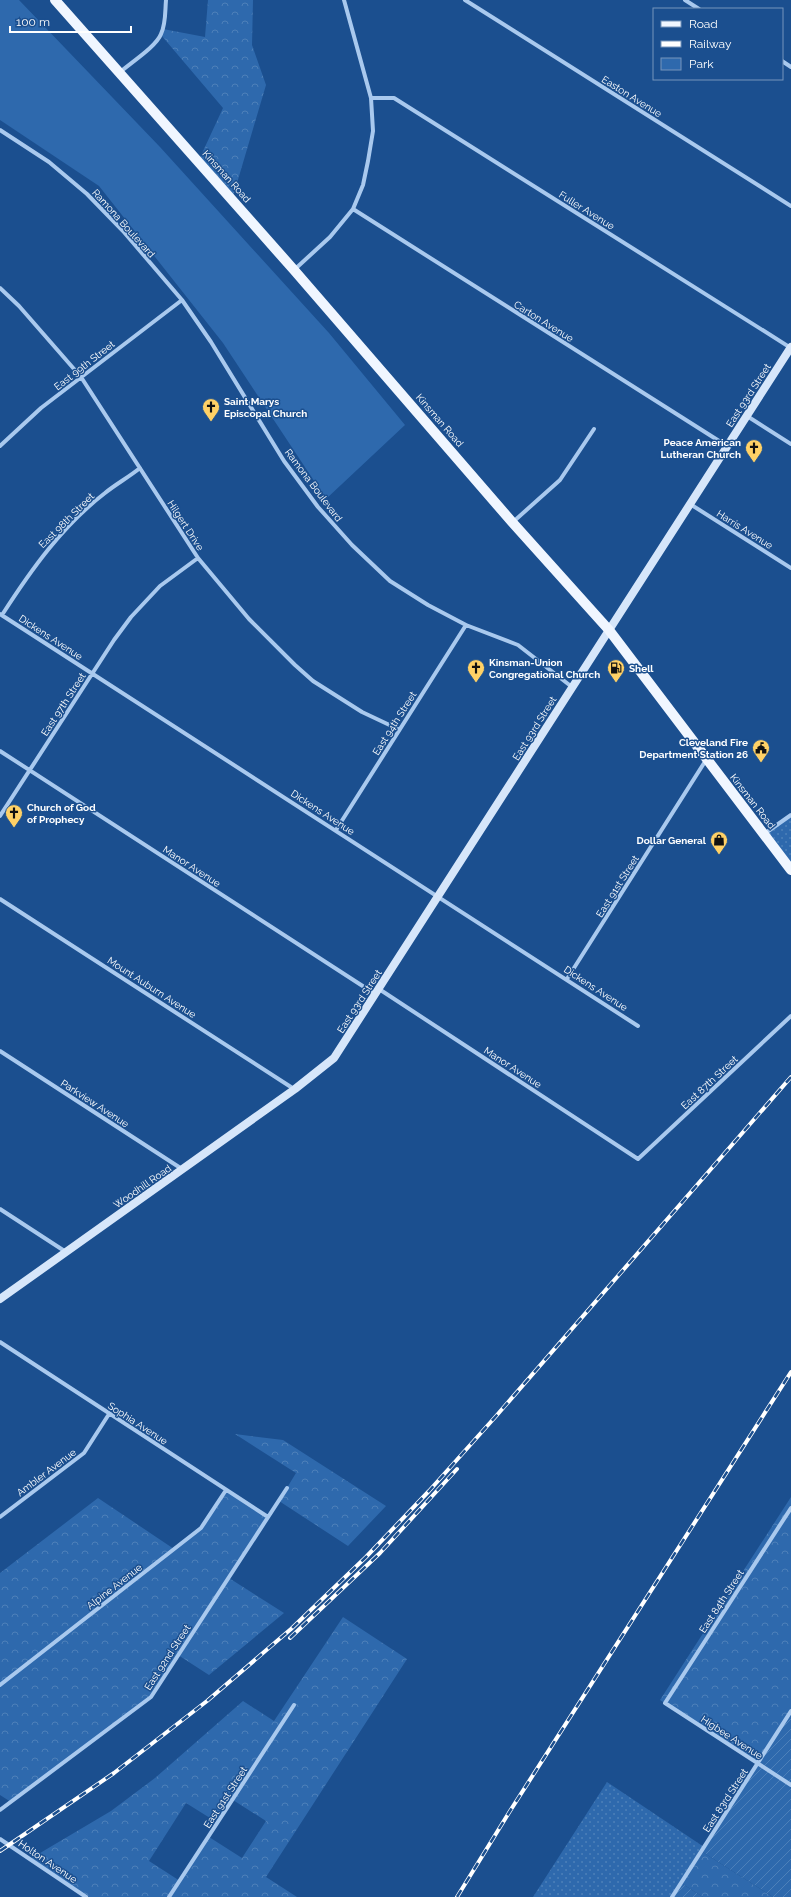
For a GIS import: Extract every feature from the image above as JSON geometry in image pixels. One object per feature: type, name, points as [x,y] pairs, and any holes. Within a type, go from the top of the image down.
[{"type":"main road","name":"Kinsman Road","points":[[60,2],[119,73],[294,270],[512,522],[609,630],[706,760],[791,870]]},
{"type":"main road","name":"East 93rd Street","points":[[295,1089],[334,1058],[791,347]]},
{"type":"main road","name":"Woodhill Road","points":[[0,1299],[295,1089]]},
{"type":"street","points":[[119,73],[161,35],[164,25],[166,0]]},
{"type":"street","points":[[294,270],[330,237],[353,209],[362,185],[373,131],[371,98],[344,0]]},
{"type":"street","name":"Easton Avenue","points":[[465,0],[791,206]]},
{"type":"street","points":[[685,0],[697,8]]},
{"type":"street","name":"Fuller Avenue","points":[[371,98],[394,98],[791,347]]},
{"type":"street","name":"Ramona Boulevard","points":[[0,130],[49,162],[87,194],[123,231],[182,300],[215,348],[284,461],[318,507],[352,545],[390,581],[428,605],[466,625],[518,645],[572,687]]},
{"type":"street","name":"Carton Avenue","points":[[353,209],[727,446]]},
{"type":"street","name":"Hilgert Drive","points":[[0,288],[19,306],[81,377],[198,558],[249,619],[295,665],[334,696],[398,730]]},
{"type":"street","name":"East 99th Street","points":[[0,446],[42,408],[182,300]]},
{"type":"street","points":[[747,416],[791,444]]},
{"type":"street","points":[[512,522],[560,480],[594,429]]},
{"type":"street","name":"East 98th Street","points":[[1,614],[43,555],[61,535],[105,493],[140,468]]},
{"type":"street","name":"Harris Avenue","points":[[690,504],[791,568]]},
{"type":"street","name":"East 97th Street","points":[[0,816],[114,640],[131,617],[160,586],[198,558]]},
{"type":"street","name":"Dickens Avenue","points":[[1,614],[638,1026]]},
{"type":"street","name":"East 94th Street","points":[[336,830],[466,625]]},
{"type":"street","name":"Manor Avenue","points":[[0,751],[638,1159]]},
{"type":"street","name":"East 91st Street","points":[[567,979],[706,760]]},
{"type":"street","points":[[763,834],[791,815]]},
{"type":"street","name":"Mount Auburn Avenue","points":[[0,899],[295,1089]]},
{"type":"street","name":"East 87th Street","points":[[638,1159],[791,1016]]},
{"type":"street","name":"Parkview Avenue","points":[[0,1051],[182,1169]]},
{"type":"street","points":[[0,1209],[66,1252]]},
{"type":"street","name":"Sophia Avenue","points":[[0,1342],[268,1517]]},
{"type":"street","name":"Ambler Avenue","points":[[0,1517],[84,1453],[109,1414]]},
{"type":"street","name":"East 92nd Street","points":[[0,1810],[151,1697],[287,1488]]},
{"type":"street","name":"Alpine Avenue","points":[[0,1685],[201,1528],[226,1490]]},
{"type":"street","name":"East 84th Street","points":[[665,1703],[791,1508]]},
{"type":"street","name":"Higbee Avenue","points":[[665,1703],[791,1785]]},
{"type":"street","name":"East 91st Street","points":[[170,1897],[294,1705]]},
{"type":"street","name":"East 83rd Street","points":[[672,1897],[791,1712]]},
{"type":"street","name":"Holton Avenue","points":[[0,1839],[86,1897]]},
{"type":"green space","points":[[0,0],[19,0],[160,147],[329,333],[405,425],[326,499],[223,343],[99,186],[0,120]]},
{"type":"green space","points":[[208,0],[253,0],[252,45],[266,85],[232,200],[198,162],[223,108],[161,35],[163,29],[205,37]]},
{"type":"green space","points":[[791,815],[791,870],[763,834]]},
{"type":"green space","points":[[235,1434],[283,1440],[386,1506],[348,1546],[279,1501],[296,1473]]},
{"type":"green space","points":[[226,1490],[268,1517],[229,1578],[284,1613],[209,1675],[178,1655],[151,1697],[11,1802],[0,1795],[0,1573],[98,1498],[174,1549],[201,1528]]},
{"type":"green space","points":[[791,1497],[791,1711],[758,1763],[660,1700]]},
{"type":"green space","points":[[343,1617],[407,1659],[266,1877],[297,1897],[86,1897],[30,1859],[111,1811],[155,1778],[243,1701],[274,1721]],"holes":[[[233,1800],[266,1821],[242,1858],[209,1837],[180,1881],[149,1861],[186,1803],[218,1823]]]},
{"type":"green space","points":[[791,1711],[791,1897],[773,1897],[701,1851]]},
{"type":"green space","points":[[607,1782],[704,1847],[672,1897],[533,1897]]},
{"type":"green space","points":[[701,1851],[773,1897],[703,1897],[681,1883]]},
{"type":"green space","points":[[681,1883],[703,1897],[672,1897]]},
{"type":"railway","points":[[0,1851],[114,1773],[207,1701],[291,1629],[366,1557],[429,1491],[497,1415],[791,1077]]},
{"type":"railway","points":[[457,1897],[510,1811],[791,1372]]},
{"type":"railway","points":[[290,1638],[380,1553],[457,1469]]},
{"type":"place","name":"Saint Marys Episcopal Church","points":[[211,422]]},
{"type":"place","name":"Peace American Lutheran Church","points":[[754,463]]},
{"type":"place","name":"Kinsman-Union Congregational Church","points":[[476,683]]},
{"type":"place","name":"Shell","points":[[616,683]]},
{"type":"place","name":"Cleveland Fire Department Station 26","points":[[761,763]]},
{"type":"place","name":"Church of God of Prophecy","points":[[14,828]]},
{"type":"place","name":"Dollar General","points":[[719,855]]}]
